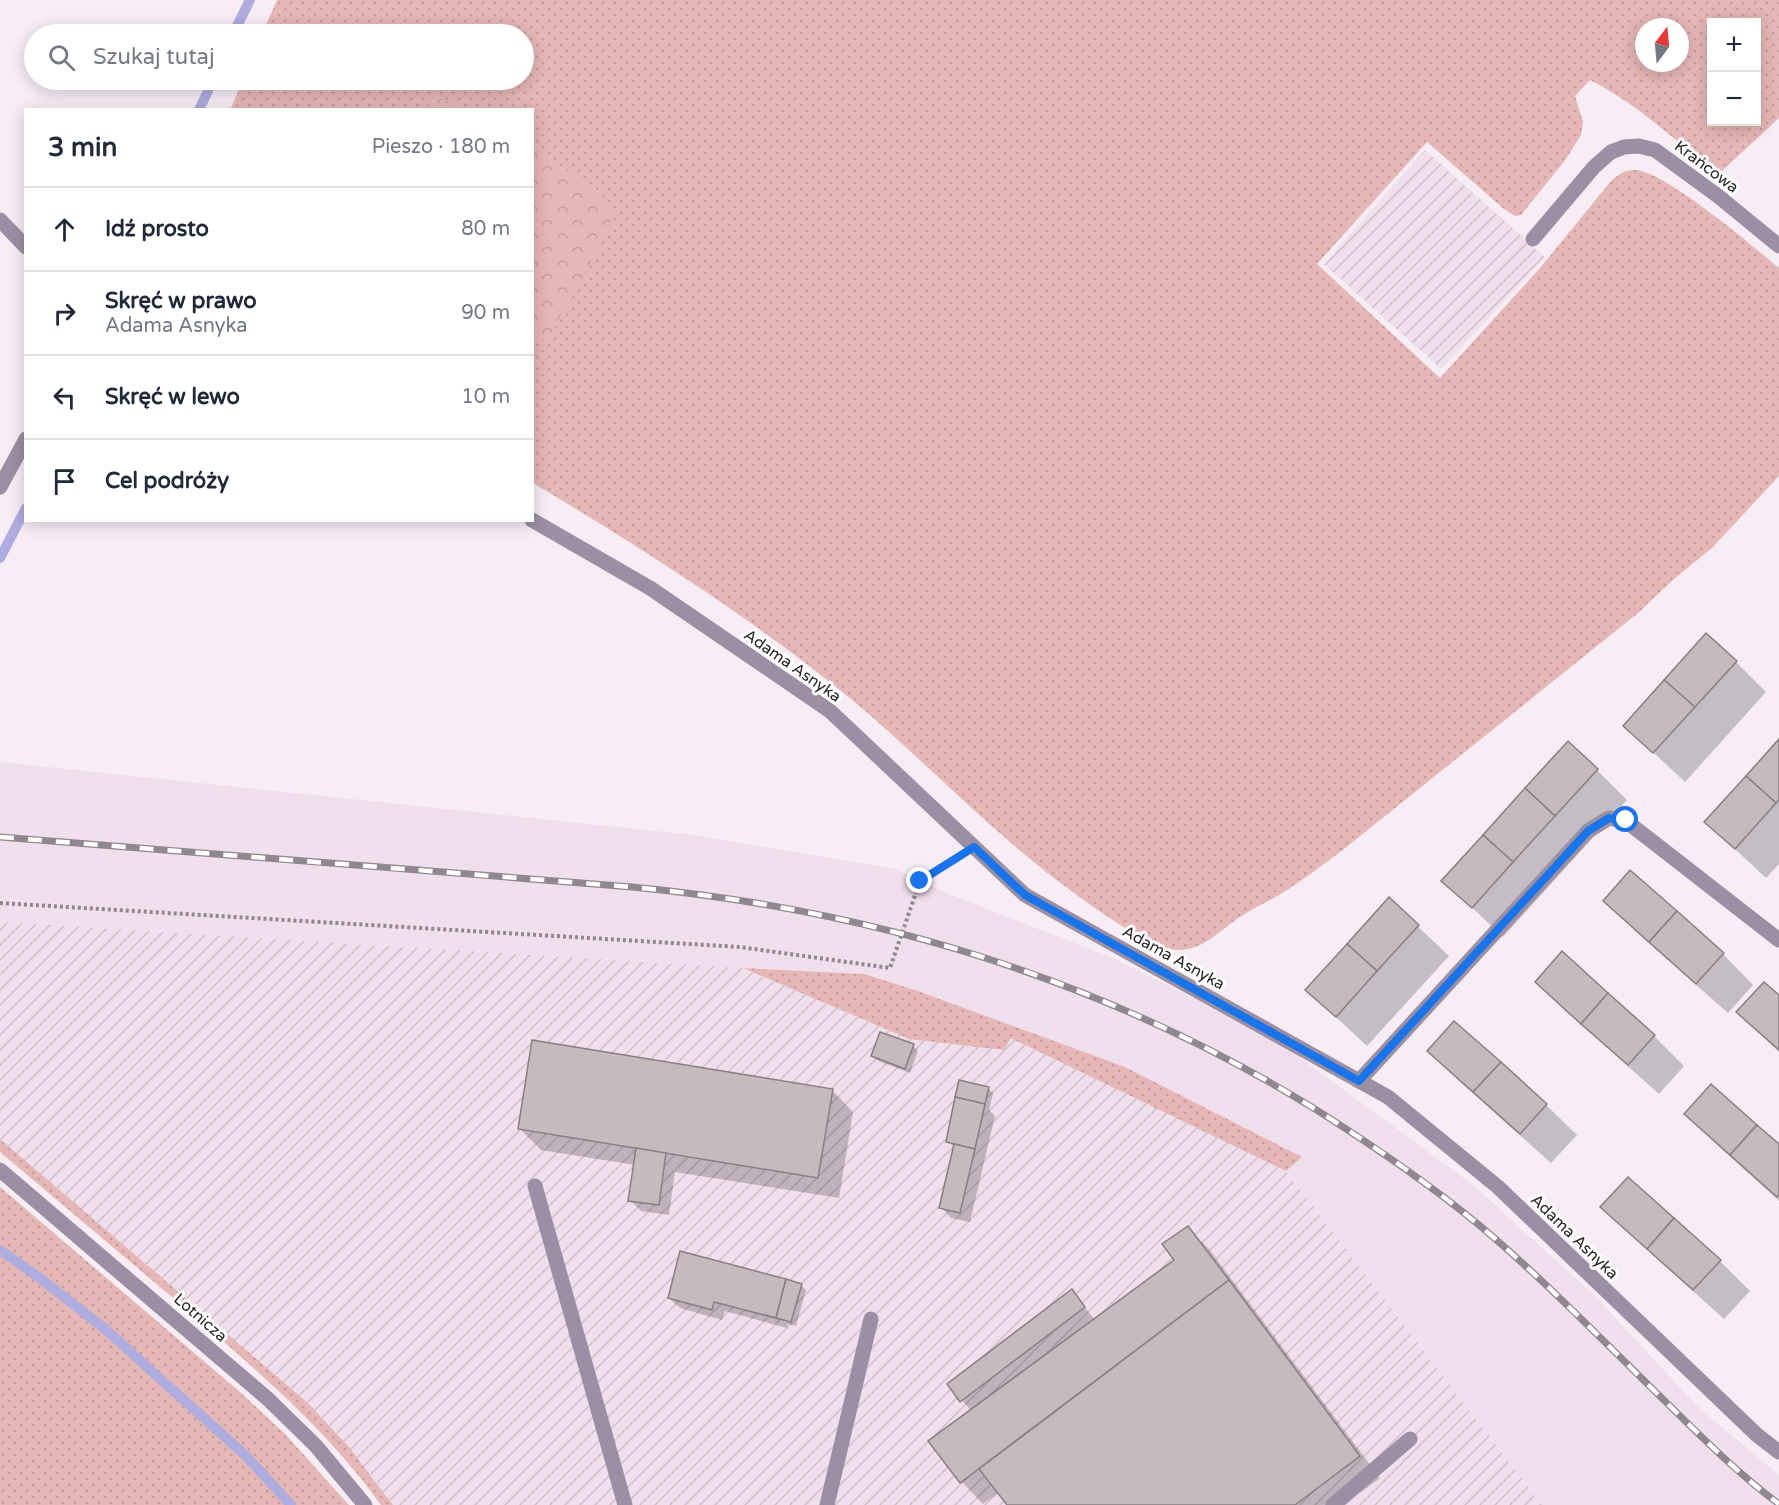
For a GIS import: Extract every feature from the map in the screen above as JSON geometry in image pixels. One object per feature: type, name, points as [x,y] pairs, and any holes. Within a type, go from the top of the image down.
[{"type":"street","name":"Krańcowa","points":[[1533,239],[1594,167],[1611,152],[1624,147],[1639,146],[1655,150],[1718,196],[1779,246]]},
{"type":"street","points":[[0,220],[24,245]]},
{"type":"street","points":[[0,487],[24,443]]},
{"type":"street","name":"Adama Asnyka","points":[[534,521],[650,588],[830,711],[1025,895],[1388,1096],[1498,1187],[1757,1435],[1779,1452]]},
{"type":"street","points":[[1359,1081],[1588,831],[1609,818],[1626,820],[1779,940]]},
{"type":"street","name":"Lotnicza","points":[[0,1170],[268,1399],[311,1441],[365,1505]]},
{"type":"street","points":[[535,1186],[625,1505]]},
{"type":"street","points":[[827,1505],[871,1319]]},
{"type":"street","points":[[1333,1505],[1410,1438]]},
{"type":"path","points":[[0,903],[740,947],[890,968],[920,881],[974,847]]},
{"type":"shaded area","points":[[1425,150],[1545,257],[1441,369],[1324,264]]},
{"type":"shaded area","points":[[0,762],[693,835],[895,869],[944,892],[1115,959],[1273,1038],[1472,1184],[1594,1295],[1699,1408],[1779,1475],[1779,1505],[1542,1505],[1286,1171],[1301,1157],[1125,1067],[915,990],[864,974],[0,922]]},
{"type":"shaded area","points":[[0,922],[742,968],[909,1039],[1011,1037],[1286,1171],[1542,1505],[393,1505],[366,1468],[308,1403],[0,1139]]},
{"type":"green space","points":[[277,0],[1779,0],[1779,118],[1722,171],[1713,171],[1639,110],[1590,80],[1575,96],[1583,122],[1581,135],[1566,159],[1521,215],[1515,216],[1504,209],[1427,142],[1317,264],[1440,378],[1540,268],[1611,181],[1628,170],[1649,174],[1687,196],[1779,268],[1779,476],[1712,548],[1638,613],[1344,849],[1294,885],[1243,915],[1205,942],[1188,949],[1167,948],[1119,924],[1034,862],[851,699],[775,640],[656,559],[534,484],[534,334],[547,341],[613,213],[601,193],[534,151],[534,108],[461,108],[437,96],[427,108],[231,108],[239,90],[534,90],[534,24],[266,24]]},
{"type":"green space","points":[[437,96],[461,108],[427,108]]},
{"type":"green space","points":[[534,151],[601,193],[609,202],[613,213],[605,236],[547,341],[534,334]]},
{"type":"green space","points":[[743,968],[864,974],[915,990],[1125,1067],[1302,1157],[1286,1171],[1011,1038],[1004,1050],[909,1039]]},
{"type":"green space","points":[[0,1139],[308,1403],[349,1447],[393,1505],[381,1505],[360,1477],[314,1425],[264,1377],[0,1152]]},
{"type":"green space","points":[[0,1187],[240,1392],[285,1434],[349,1505],[0,1505]]},
{"type":"building","points":[[1706,633],[1737,661],[1695,707],[1664,680]]},
{"type":"building","points":[[1664,680],[1695,707],[1653,753],[1623,726]]},
{"type":"building","points":[[1779,739],[1779,800],[1776,803],[1746,776]]},
{"type":"building","points":[[1568,741],[1598,769],[1555,816],[1525,788]]},
{"type":"building","points":[[1746,776],[1776,803],[1735,849],[1704,822]]},
{"type":"building","points":[[1525,788],[1555,816],[1513,862],[1483,835]]},
{"type":"building","points":[[1483,835],[1513,862],[1472,908],[1441,881]]},
{"type":"building","points":[[1630,870],[1677,911],[1649,942],[1603,901]]},
{"type":"building","points":[[1389,897],[1419,925],[1377,971],[1347,944]]},
{"type":"building","points":[[1677,911],[1724,953],[1696,984],[1649,942]]},
{"type":"building","points":[[1347,944],[1377,971],[1336,1017],[1305,990]]},
{"type":"building","points":[[1562,951],[1608,993],[1581,1024],[1535,982]]},
{"type":"building","points":[[1764,982],[1779,995],[1779,1050],[1736,1012]]},
{"type":"building","points":[[1608,993],[1655,1035],[1628,1065],[1581,1024]]},
{"type":"building","points":[[1454,1021],[1501,1062],[1473,1092],[1427,1051]]},
{"type":"building","points":[[880,1032],[914,1044],[905,1069],[871,1056]]},
{"type":"building","points":[[532,1040],[833,1089],[818,1178],[518,1129]]},
{"type":"building","points":[[1501,1062],[1547,1104],[1520,1134],[1473,1092]]},
{"type":"building","points":[[959,1080],[989,1087],[985,1104],[955,1097]]},
{"type":"building","points":[[1711,1084],[1757,1125],[1730,1155],[1684,1114]]},
{"type":"building","points":[[955,1097],[985,1104],[975,1149],[946,1142]]},
{"type":"building","points":[[1757,1125],[1779,1144],[1779,1195],[1777,1197],[1730,1155]]},
{"type":"building","points":[[954,1144],[975,1149],[960,1213],[939,1208]]},
{"type":"building","points":[[636,1148],[666,1153],[659,1205],[628,1201]]},
{"type":"building","points":[[1628,1177],[1674,1218],[1647,1249],[1600,1207]]},
{"type":"building","points":[[1674,1218],[1721,1260],[1693,1290],[1647,1249]]},
{"type":"building","points":[[1188,1226],[1229,1280],[960,1483],[928,1441],[1174,1260],[1162,1244]]},
{"type":"building","points":[[680,1251],[786,1279],[776,1318],[714,1302],[712,1310],[668,1298]]},
{"type":"building","points":[[786,1279],[802,1284],[791,1322],[776,1318]]},
{"type":"building","points":[[1229,1280],[1360,1456],[1295,1505],[1007,1505],[979,1469]]},
{"type":"building","points":[[1072,1289],[1085,1307],[960,1402],[947,1384]]},
{"type":"waterway","points":[[238,24],[250,0]]},
{"type":"waterway","points":[[200,108],[208,90]]},
{"type":"waterway","points":[[0,558],[24,512]]},
{"type":"waterway","points":[[0,1250],[105,1329],[246,1456],[291,1505]]},
{"type":"railway","points":[[0,837],[632,887],[723,898],[812,913],[900,933],[986,958],[1071,988],[1154,1023],[1235,1063],[1315,1109],[1419,1179],[1479,1225],[1530,1270],[1712,1447],[1779,1504]]},
{"type":"route","points":[[920,881],[974,847],[1025,895],[1359,1081],[1588,831],[1609,818],[1626,820]]}]
